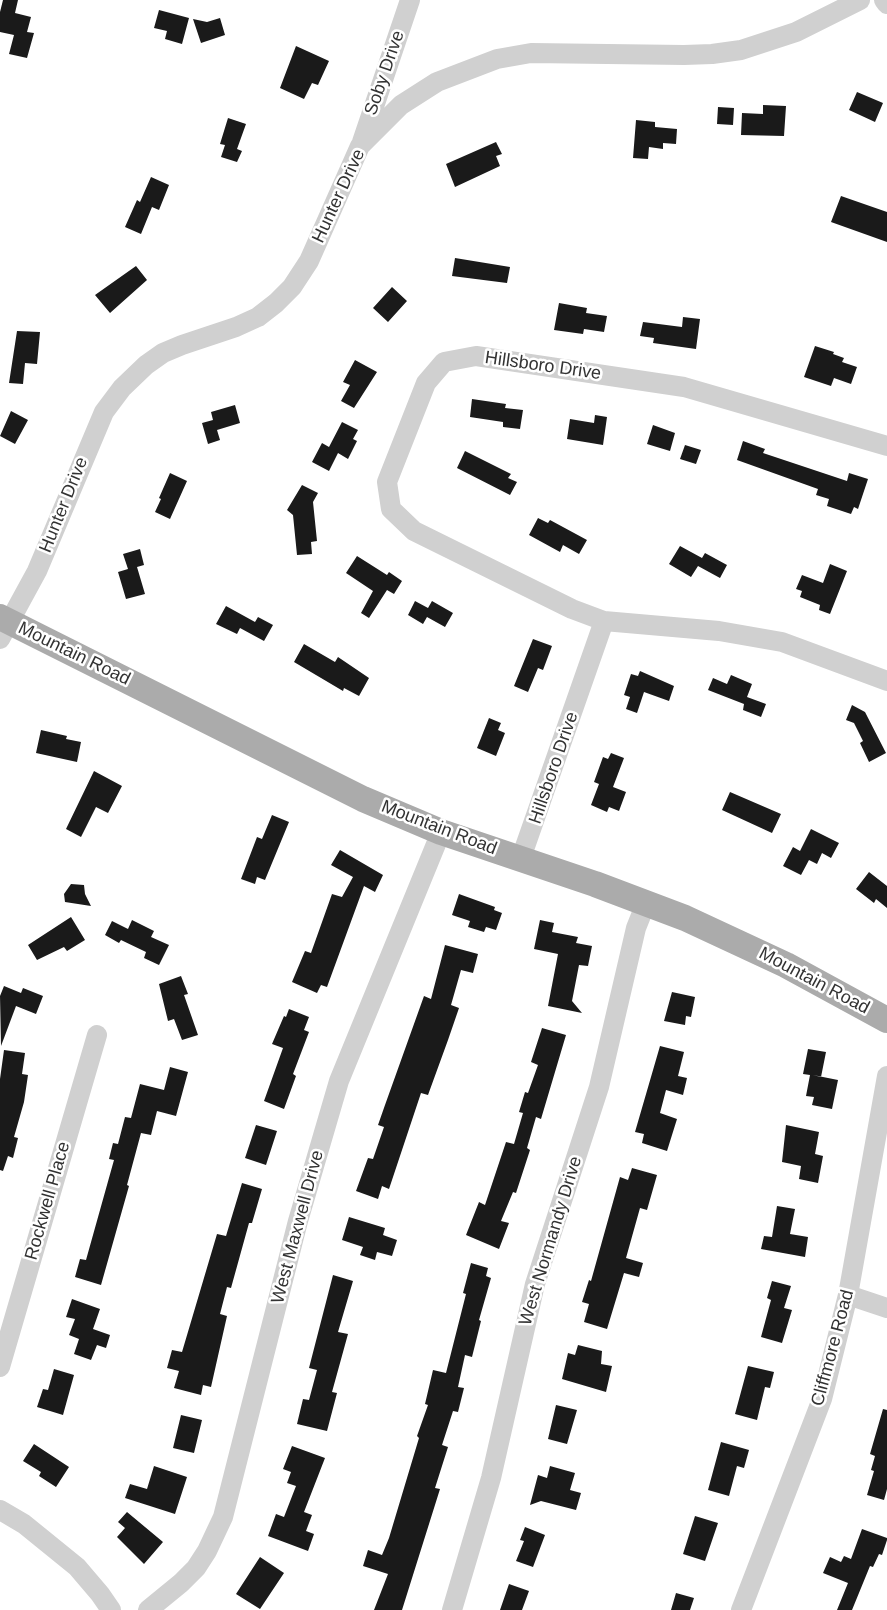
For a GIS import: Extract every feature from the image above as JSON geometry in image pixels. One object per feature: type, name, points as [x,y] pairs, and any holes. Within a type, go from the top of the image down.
[{"type":"main road","name":"Mountain Road","points":[[2,626],[363,799],[441,832],[521,858],[646,903],[729,937],[817,981],[887,1020]]},
{"type":"street","name":"Soby Drive","points":[[360,146],[410,0]]},
{"type":"street","name":"Hunter Drive","points":[[2,626],[37,571],[87,448],[104,412],[113,400],[131,378],[163,354],[182,344],[236,327],[258,317],[292,287],[309,261],[360,146],[401,104],[437,82],[497,59],[531,53],[693,55],[741,50],[796,32],[860,0]]},
{"type":"street","points":[[884,0],[887,4]]},
{"type":"street","name":"Hillsboro Drive","points":[[887,446],[684,387],[476,356],[444,362],[426,383],[387,482],[391,509],[414,530],[572,609],[604,621],[719,631],[782,642],[887,681]]},
{"type":"street","name":"Hillsboro Drive","points":[[521,858],[604,621]]},
{"type":"street","name":"West Maxwell Drive","points":[[148,1610],[196,1568],[223,1517],[298,1221],[339,1081],[441,832]]},
{"type":"street","name":"West Normandy Drive","points":[[452,1610],[491,1478],[535,1284],[599,1087],[636,928],[646,903]]},
{"type":"street","name":"Rockwell Place","points":[[0,1367],[96,1035]]},
{"type":"street","name":"Cliffmore Road","points":[[741,1610],[822,1399],[848,1295],[887,1076]]},
{"type":"street","points":[[848,1295],[887,1308]]},
{"type":"street","points":[[0,1510],[24,1524],[77,1567],[100,1594],[110,1610]]},
{"type":"building","points":[[3,0],[18,0],[15,13],[31,17],[27,32],[34,33],[27,58],[9,54],[14,35],[0,32],[0,12]]},
{"type":"building","points":[[159,10],[189,18],[182,44],[165,39],[167,31],[154,28]]},
{"type":"building","points":[[220,18],[225,35],[201,43],[193,19],[207,22]]},
{"type":"building","points":[[296,46],[329,61],[318,85],[312,83],[304,99],[280,88]]},
{"type":"building","points":[[857,92],[883,103],[875,122],[849,110]]},
{"type":"building","points":[[763,105],[786,106],[784,136],[741,135],[742,113],[763,114]]},
{"type":"building","points":[[718,107],[734,108],[733,125],[717,124]]},
{"type":"building","points":[[228,118],[246,124],[237,149],[242,151],[237,162],[221,157],[225,145],[220,144]]},
{"type":"building","points":[[636,120],[655,122],[655,127],[677,129],[676,144],[663,143],[663,149],[649,147],[648,159],[633,158]]},
{"type":"building","points":[[496,142],[502,154],[496,156],[500,166],[455,187],[446,164]]},
{"type":"building","points":[[151,177],[169,185],[159,210],[152,207],[141,234],[125,227],[137,200],[140,202]]},
{"type":"building","points":[[841,196],[887,212],[887,242],[831,222]]},
{"type":"building","points":[[455,258],[510,267],[507,283],[452,276]]},
{"type":"building","points":[[136,266],[147,280],[110,313],[95,295]]},
{"type":"building","points":[[392,287],[407,301],[388,322],[373,308]]},
{"type":"building","points":[[559,303],[587,308],[586,313],[607,316],[604,332],[584,329],[583,334],[554,330]]},
{"type":"building","points":[[683,317],[700,319],[696,349],[653,343],[654,338],[640,336],[643,322],[682,327]]},
{"type":"building","points":[[17,331],[40,332],[37,364],[25,363],[23,384],[9,383]]},
{"type":"building","points":[[815,346],[834,352],[833,354],[844,358],[842,362],[857,367],[851,384],[834,378],[831,386],[804,377]]},
{"type":"building","points":[[355,360],[377,372],[354,408],[341,401],[350,385],[343,382]]},
{"type":"building","points":[[472,399],[506,404],[505,408],[523,410],[520,429],[503,427],[503,422],[470,417]]},
{"type":"building","points":[[235,405],[240,423],[217,430],[220,440],[208,444],[202,423],[213,420],[211,412]]},
{"type":"building","points":[[11,411],[28,420],[15,444],[0,436]]},
{"type":"building","points":[[595,415],[607,417],[603,445],[567,439],[570,419],[594,423]]},
{"type":"building","points":[[342,422],[358,430],[353,439],[357,441],[348,459],[338,453],[329,471],[312,462],[322,443],[329,447]]},
{"type":"building","points":[[653,425],[675,433],[670,451],[647,444]]},
{"type":"building","points":[[743,441],[765,449],[763,453],[847,481],[849,473],[868,479],[858,509],[854,507],[851,514],[827,506],[829,499],[816,495],[818,489],[737,460]]},
{"type":"building","points":[[685,445],[701,450],[696,464],[680,459]]},
{"type":"building","points":[[465,451],[511,474],[508,478],[517,482],[510,495],[457,468]]},
{"type":"building","points":[[170,473],[187,481],[170,519],[155,512]]},
{"type":"building","points":[[302,485],[318,493],[313,502],[317,541],[311,542],[312,554],[297,555],[293,515],[287,510]]},
{"type":"building","points":[[538,518],[548,523],[550,520],[587,540],[579,554],[563,545],[560,552],[529,535]]},
{"type":"building","points":[[680,546],[702,558],[705,553],[727,565],[720,578],[698,566],[691,577],[669,564]]},
{"type":"building","points":[[140,549],[144,565],[137,567],[145,594],[126,599],[118,572],[128,569],[123,554]]},
{"type":"building","points":[[357,556],[387,575],[389,572],[402,581],[394,594],[387,590],[369,618],[361,613],[373,591],[346,573]]},
{"type":"building","points":[[830,564],[847,571],[830,614],[819,610],[820,605],[800,597],[802,591],[796,589],[802,575],[823,583]]},
{"type":"building","points":[[415,601],[428,608],[432,601],[453,613],[445,627],[427,617],[423,624],[408,615]]},
{"type":"building","points":[[226,606],[255,622],[258,617],[273,625],[264,641],[240,628],[237,634],[216,624]]},
{"type":"building","points":[[533,639],[552,646],[543,670],[538,668],[528,692],[514,686]]},
{"type":"building","points":[[304,644],[335,662],[338,657],[369,678],[359,696],[344,688],[343,691],[294,662]]},
{"type":"building","points":[[640,671],[674,686],[669,701],[644,692],[637,713],[626,709],[630,697],[624,695],[631,674],[638,676]]},
{"type":"building","points":[[731,675],[752,684],[747,697],[766,704],[761,717],[743,710],[744,704],[708,690],[713,678],[727,684]]},
{"type":"building","points":[[852,705],[865,712],[886,753],[869,762],[860,743],[863,741],[854,723],[846,720]]},
{"type":"building","points":[[489,718],[501,723],[498,730],[505,733],[496,756],[477,748]]},
{"type":"building","points":[[41,730],[67,736],[66,739],[81,742],[77,762],[36,753]]},
{"type":"building","points":[[611,753],[624,758],[613,787],[626,792],[619,811],[609,807],[607,812],[591,805],[599,784],[594,782],[603,757],[608,759]]},
{"type":"building","points":[[94,771],[122,786],[108,813],[96,807],[81,837],[66,829]]},
{"type":"building","points":[[730,792],[781,814],[772,833],[722,810]]},
{"type":"building","points":[[272,815],[289,822],[265,880],[257,877],[255,884],[241,879],[257,837],[262,839]]},
{"type":"building","points":[[811,829],[839,843],[831,858],[822,853],[817,864],[809,860],[801,875],[783,866],[793,847],[800,851]]},
{"type":"building","points":[[340,850],[383,875],[375,892],[364,886],[327,987],[321,985],[317,993],[292,982],[305,951],[311,953],[332,894],[342,897],[353,877],[331,865]]},
{"type":"building","points":[[869,872],[887,886],[887,908],[876,899],[874,903],[856,889]]},
{"type":"building","points":[[71,884],[84,885],[85,894],[91,906],[65,902],[64,894]]},
{"type":"building","points":[[459,894],[495,907],[494,910],[502,913],[496,930],[486,927],[484,932],[468,927],[470,921],[452,915]]},
{"type":"building","points":[[71,917],[85,940],[67,951],[64,947],[37,960],[28,945]]},
{"type":"building","points":[[132,920],[154,931],[151,937],[169,945],[159,965],[144,958],[146,952],[121,940],[119,943],[105,935],[112,921],[128,929]]},
{"type":"building","points":[[540,920],[554,923],[552,932],[578,937],[576,943],[592,946],[588,966],[579,965],[572,1001],[582,1013],[548,1006],[558,954],[534,949]]},
{"type":"building","points":[[445,945],[478,954],[473,973],[461,970],[451,1005],[459,1008],[448,1040],[428,1095],[421,1093],[389,1189],[382,1186],[378,1199],[356,1191],[368,1158],[373,1159],[384,1127],[378,1125],[424,996],[431,999]]},
{"type":"building","points":[[181,976],[188,994],[184,995],[198,1035],[182,1040],[174,1019],[168,1021],[159,984]]},
{"type":"building","points":[[4,986],[21,993],[23,988],[43,996],[36,1014],[16,1006],[1,1046],[0,996]]},
{"type":"building","points":[[672,992],[695,997],[691,1017],[686,1016],[685,1025],[664,1021]]},
{"type":"building","points":[[289,1009],[309,1017],[304,1030],[309,1032],[293,1074],[296,1076],[284,1109],[264,1101],[283,1048],[272,1044]]},
{"type":"building","points":[[542,1028],[566,1035],[541,1119],[536,1117],[527,1148],[530,1150],[516,1193],[513,1192],[501,1221],[509,1223],[499,1249],[466,1235],[479,1202],[485,1205],[506,1142],[514,1144],[523,1113],[519,1112],[525,1092],[528,1093],[538,1065],[531,1062]]},
{"type":"building","points":[[660,1046],[684,1052],[678,1076],[687,1078],[683,1095],[666,1090],[660,1113],[677,1119],[667,1151],[642,1143],[644,1134],[635,1132]]},
{"type":"building","points":[[808,1049],[826,1052],[821,1077],[838,1080],[832,1109],[812,1105],[814,1097],[806,1096],[810,1075],[803,1074]]},
{"type":"building","points":[[4,1050],[25,1053],[22,1074],[28,1075],[24,1102],[14,1137],[18,1138],[13,1158],[8,1156],[3,1171],[0,1170],[0,1079]]},
{"type":"building","points":[[170,1067],[188,1072],[176,1116],[157,1111],[151,1135],[141,1133],[127,1185],[129,1186],[101,1285],[75,1277],[80,1259],[86,1260],[114,1160],[109,1159],[113,1143],[118,1144],[125,1117],[131,1118],[140,1084],[164,1090]]},
{"type":"building","points":[[256,1125],[277,1131],[266,1165],[245,1158]]},
{"type":"building","points":[[786,1125],[819,1132],[815,1154],[823,1156],[818,1183],[799,1179],[801,1166],[782,1162]]},
{"type":"building","points":[[632,1168],[657,1175],[647,1210],[640,1208],[626,1258],[643,1263],[639,1277],[624,1273],[607,1329],[584,1322],[589,1304],[582,1302],[589,1280],[591,1281],[620,1177],[628,1180]]},
{"type":"building","points":[[242,1183],[262,1189],[252,1223],[249,1223],[231,1288],[227,1287],[220,1314],[227,1316],[211,1387],[203,1385],[201,1395],[174,1388],[179,1371],[167,1368],[172,1350],[182,1352],[217,1234],[226,1236]]},
{"type":"building","points":[[777,1206],[795,1209],[790,1234],[808,1237],[805,1257],[761,1249],[764,1236],[772,1237]]},
{"type":"building","points":[[349,1217],[385,1228],[383,1235],[397,1240],[392,1256],[377,1252],[375,1260],[360,1255],[363,1247],[342,1240]]},
{"type":"building","points":[[471,1263],[488,1268],[486,1276],[491,1278],[479,1320],[481,1321],[472,1357],[465,1355],[458,1387],[464,1388],[458,1412],[453,1411],[442,1445],[448,1447],[435,1488],[440,1489],[402,1610],[374,1610],[388,1574],[363,1566],[368,1550],[382,1555],[389,1538],[419,1438],[417,1436],[428,1405],[425,1404],[433,1370],[446,1373],[466,1294],[463,1293]]},
{"type":"building","points":[[333,1275],[353,1281],[338,1332],[348,1334],[332,1392],[337,1393],[327,1431],[297,1424],[303,1399],[309,1400],[317,1370],[309,1368]]},
{"type":"building","points":[[772,1281],[791,1286],[784,1308],[792,1310],[782,1343],[761,1337],[771,1300],[767,1298]]},
{"type":"building","points":[[72,1299],[100,1309],[93,1329],[110,1335],[106,1348],[97,1345],[91,1360],[74,1354],[79,1339],[69,1335],[75,1319],[66,1317]]},
{"type":"building","points":[[578,1345],[602,1351],[601,1364],[612,1366],[606,1392],[562,1379],[568,1353],[575,1355]]},
{"type":"building","points":[[748,1366],[774,1372],[770,1388],[765,1387],[757,1420],[735,1414]]},
{"type":"building","points":[[54,1369],[74,1375],[63,1415],[37,1407],[43,1389],[48,1390]]},
{"type":"building","points":[[556,1405],[577,1410],[567,1444],[548,1439]]},
{"type":"building","points":[[883,1409],[887,1410],[887,1489],[884,1500],[867,1495],[874,1471],[871,1470],[875,1456],[870,1454]]},
{"type":"building","points":[[181,1415],[202,1420],[194,1453],[173,1448]]},
{"type":"building","points":[[721,1442],[749,1450],[744,1468],[737,1466],[729,1496],[708,1490]]},
{"type":"building","points":[[34,1444],[69,1467],[56,1487],[39,1476],[41,1472],[23,1461]]},
{"type":"building","points":[[292,1446],[325,1458],[304,1512],[312,1515],[306,1531],[314,1534],[308,1551],[268,1536],[276,1514],[284,1517],[296,1486],[287,1483],[291,1472],[283,1469]]},
{"type":"building","points":[[154,1466],[187,1477],[175,1514],[125,1498],[130,1484],[147,1489]]},
{"type":"building","points":[[550,1466],[575,1473],[570,1490],[581,1493],[576,1510],[541,1501],[530,1505],[538,1475],[547,1478]]},
{"type":"building","points":[[127,1512],[163,1542],[144,1564],[117,1537],[125,1528],[118,1522]]},
{"type":"building","points":[[695,1516],[718,1523],[705,1561],[683,1554]]},
{"type":"building","points":[[525,1527],[545,1535],[533,1567],[516,1561],[524,1541],[520,1540]]},
{"type":"building","points":[[862,1529],[887,1538],[887,1540],[882,1555],[879,1554],[873,1567],[870,1566],[852,1610],[837,1610],[848,1583],[823,1573],[830,1557],[841,1562],[844,1556],[851,1559]]},
{"type":"building","points":[[260,1557],[284,1573],[260,1609],[236,1594]]},
{"type":"building","points":[[509,1584],[529,1591],[522,1610],[500,1610]]},
{"type":"building","points":[[676,1593],[694,1598],[690,1610],[671,1610]]}]
